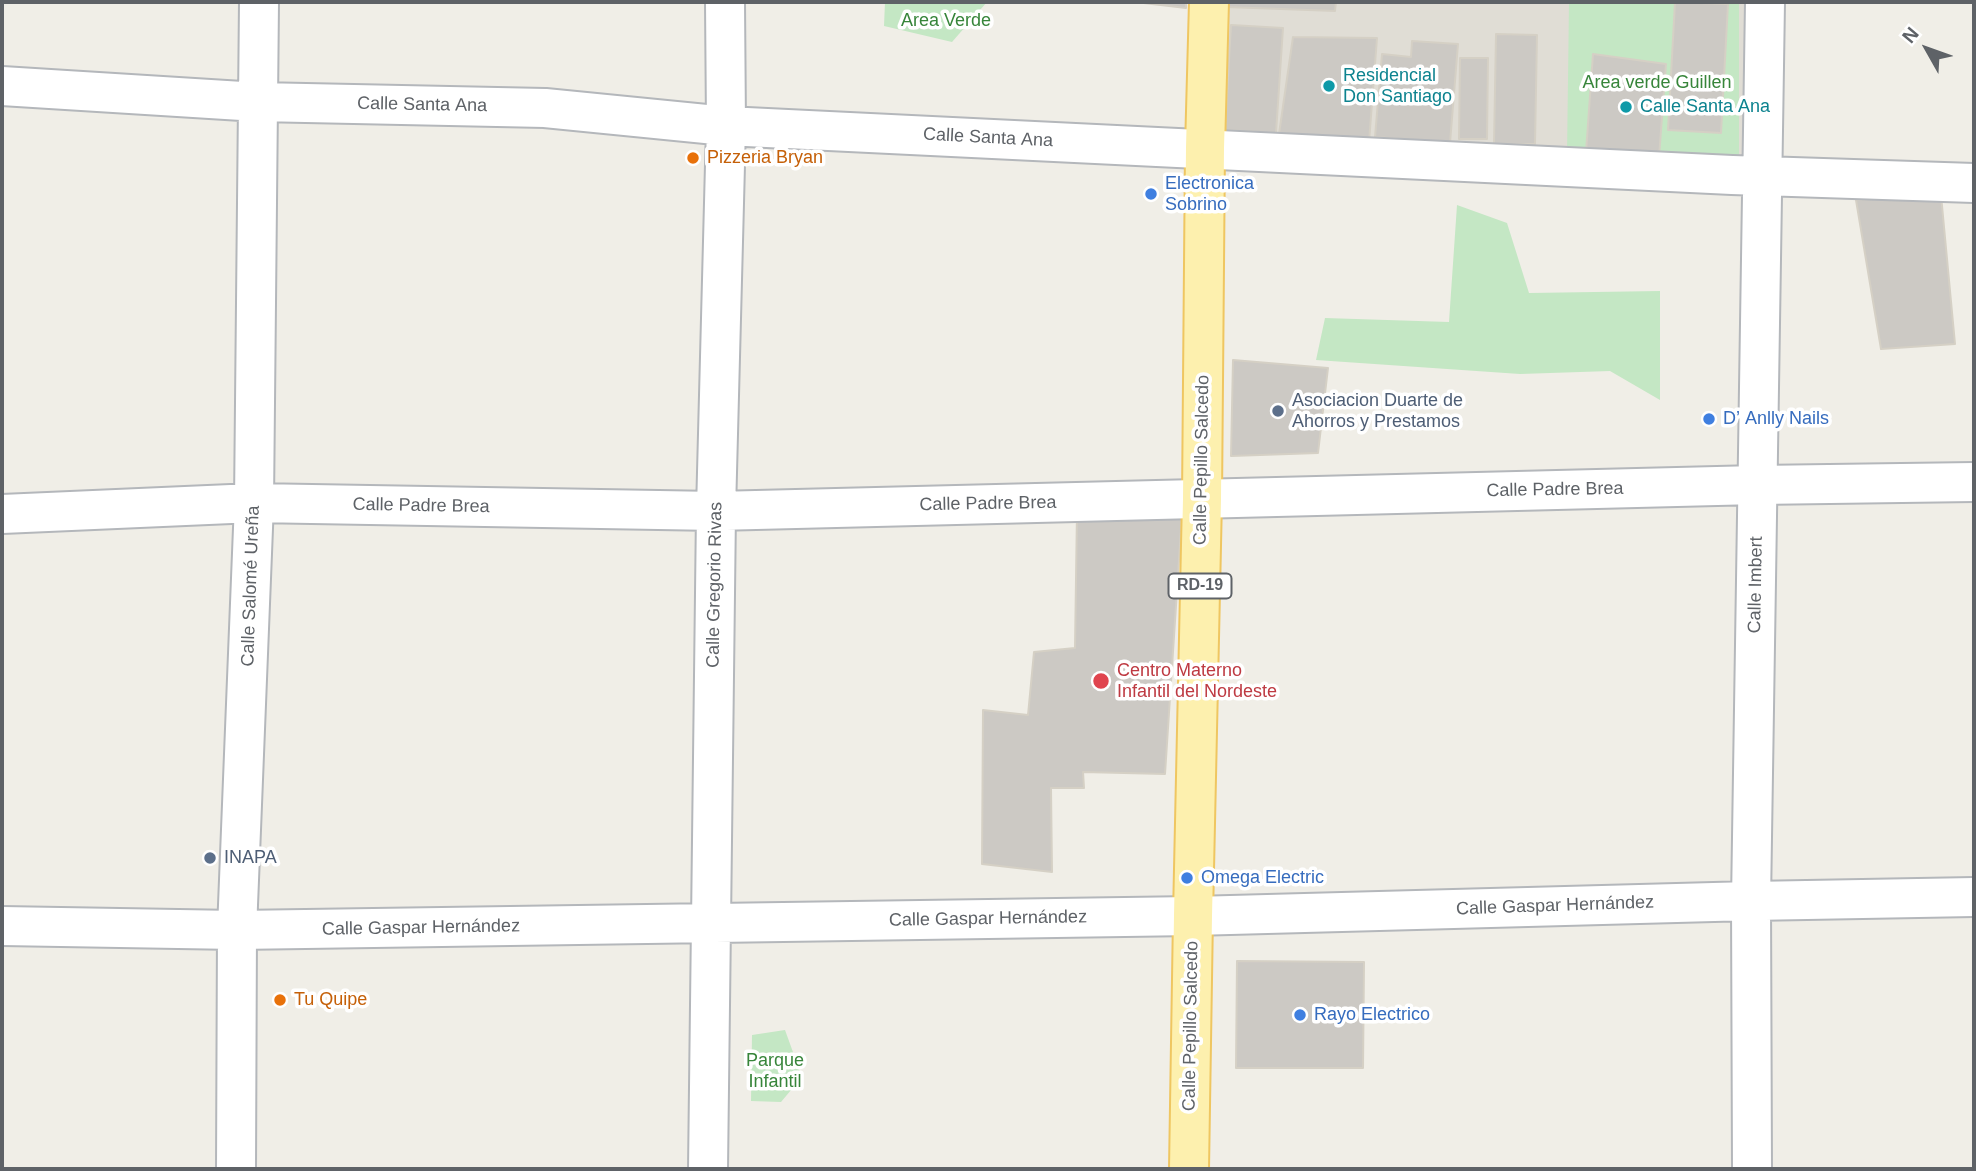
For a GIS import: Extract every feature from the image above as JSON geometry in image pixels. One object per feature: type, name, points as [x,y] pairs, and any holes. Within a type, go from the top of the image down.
[{"type":"main road","name":"Calle Pepillo Salcedo","points":[[1189,1169],[1209,2]]},
{"type":"street","name":"Calle Salomé Ureña","points":[[236,1169],[237,930],[254,503],[259,2]]},
{"type":"street","name":"Calle Gregorio Rivas","points":[[708,1169],[716,511],[726,126],[726,2]]},
{"type":"street","name":"Calle Imbert","points":[[1752,1169],[1751,901],[1765,2]]},
{"type":"street","name":"Calle Santa Ana","points":[[2,86],[258,102],[545,108],[726,126],[1762,176],[1974,183]]},
{"type":"street","name":"Calle Padre Brea","points":[[2,514],[254,503],[716,511],[1974,482]]},
{"type":"street","name":"Calle Gaspar Hernández","points":[[2,926],[237,930],[1193,916],[1974,897]]},
{"type":"shaded area","points":[[1223,2],[1751,2],[1750,164],[1220,133]]},
{"type":"green space","name":"Area Verde","points":[[885,2],[987,2],[952,42],[884,26]]},
{"type":"green space","name":"Area verde Guillen","points":[[1569,2],[1739,2],[1739,172],[1567,155]]},
{"type":"green space","points":[[1457,205],[1507,223],[1529,293],[1660,291],[1660,400],[1610,371],[1520,374],[1316,360],[1325,318],[1449,322]]},
{"type":"green space","name":"Parque Infantil","points":[[785,1030],[802,1077],[781,1102],[751,1101],[752,1035]]},
{"type":"building","points":[[1135,2],[1186,2],[1186,8]]},
{"type":"building","points":[[1226,2],[1336,2],[1335,11],[1226,7]]},
{"type":"building","points":[[1675,2],[1728,4],[1721,133],[1668,130]]},
{"type":"building","points":[[1231,25],[1283,28],[1276,133],[1225,130]]},
{"type":"building","points":[[1496,34],[1537,35],[1535,144],[1494,144]]},
{"type":"building","name":"Residencial Don Santiago","points":[[1293,37],[1377,38],[1369,142],[1279,134]]},
{"type":"building","points":[[1412,41],[1458,44],[1450,143],[1375,137],[1382,54],[1411,57]]},
{"type":"building","name":"Calle Santa Ana","points":[[1593,54],[1666,64],[1659,157],[1586,152]]},
{"type":"building","points":[[1460,58],[1488,58],[1487,139],[1459,139]]},
{"type":"building","points":[[1941,195],[1955,344],[1881,349],[1856,200]]},
{"type":"building","name":"Asociacion Duarte de Ahorros y Prestamos","points":[[1233,360],[1328,368],[1318,453],[1231,456]]},
{"type":"building","name":"Centro Materno Infantil del Nordeste","points":[[1077,511],[1182,514],[1165,774],[1083,772],[1084,788],[1051,788],[1052,872],[982,864],[983,710],[1028,715],[1034,652],[1075,648]]},
{"type":"building","name":"Rayo Electrico","points":[[1237,961],[1364,962],[1363,1068],[1236,1068]]},
{"type":"place","name":"Residencial Don Santiago","points":[[1329,86]]},
{"type":"place","name":"Calle Santa Ana","points":[[1626,107]]},
{"type":"place","name":"Pizzeria Bryan","points":[[693,158]]},
{"type":"place","name":"Electronica Sobrino","points":[[1151,194]]},
{"type":"place","name":"Asociacion Duarte de Ahorros y Prestamos","points":[[1278,411]]},
{"type":"place","name":"D’ Anlly Nails","points":[[1709,419]]},
{"type":"place","name":"Centro Materno Infantil del Nordeste","points":[[1101,681]]},
{"type":"place","name":"INAPA","points":[[210,858]]},
{"type":"place","name":"Omega Electric","points":[[1187,878]]},
{"type":"place","name":"Tu Quipe","points":[[280,1000]]},
{"type":"place","name":"Rayo Electrico","points":[[1300,1015]]}]
